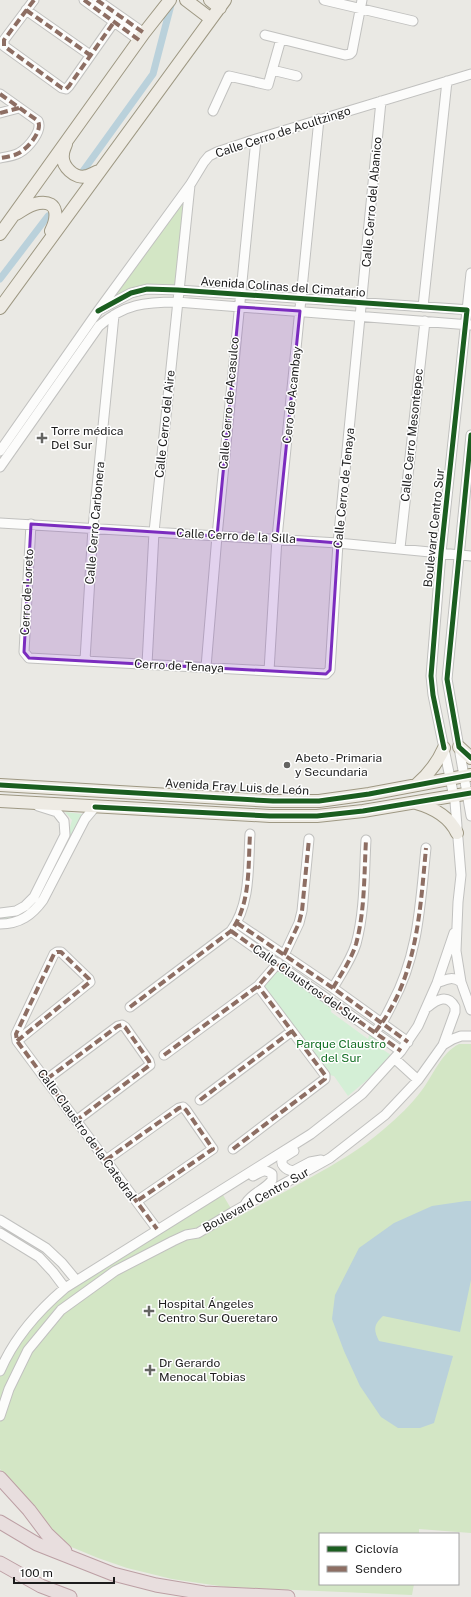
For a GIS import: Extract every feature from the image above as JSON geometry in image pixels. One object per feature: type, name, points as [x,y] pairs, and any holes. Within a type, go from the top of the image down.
[{"type":"highway","points":[[0,1478],[29,1510],[47,1534],[72,1558]]},
{"type":"highway","points":[[0,1522],[37,1544],[113,1574],[156,1585],[204,1593],[288,1597]]},
{"type":"highway","points":[[0,1563],[41,1586],[70,1597]]},
{"type":"main road","points":[[0,234],[142,36],[170,0]]},
{"type":"main road","points":[[186,0],[212,19]]},
{"type":"main road","points":[[0,308],[223,4],[210,0]]},
{"type":"main road","points":[[70,136],[63,154],[67,168],[72,173],[80,177],[87,176],[101,170]]},
{"type":"main road","points":[[12,217],[29,206],[40,203],[50,204],[55,209],[57,215],[56,222],[38,258]]},
{"type":"main road","points":[[459,747],[471,758]]},
{"type":"main road","points":[[414,785],[426,777],[434,768],[444,748]]},
{"type":"main road","name":"Avenida Fray Luis de León","points":[[0,785],[267,800],[311,801],[369,794],[468,776]]},
{"type":"main road","points":[[0,801],[270,816],[317,816],[363,811],[469,793]]},
{"type":"main road","points":[[415,802],[440,813],[449,820],[457,833]]},
{"type":"street","points":[[34,0],[4,40],[4,46],[62,88],[66,89],[69,86],[114,22]]},
{"type":"street","points":[[84,0],[106,6],[114,22],[142,36]]},
{"type":"street","points":[[97,0],[142,36]]},
{"type":"street","points":[[324,0],[361,4],[413,21]]},
{"type":"street","points":[[265,35],[345,55],[350,54],[352,52],[361,4]]},
{"type":"street","points":[[26,10],[90,55]]},
{"type":"street","points":[[213,111],[229,76],[268,85],[280,39]]},
{"type":"street","points":[[272,70],[297,76]]},
{"type":"street","name":"Calle Cerro de Acultzingo","points":[[98,311],[190,185],[209,156],[216,152],[256,139],[471,74]]},
{"type":"street","points":[[423,307],[448,81]]},
{"type":"street","points":[[0,94],[38,121],[40,125],[39,130],[24,150],[18,154],[0,158]]},
{"type":"street","name":"Calle Cerro del Abanico","points":[[363,303],[381,101]]},
{"type":"street","points":[[0,113],[19,108]]},
{"type":"street","name":"Cero de Acambay","points":[[269,671],[277,538],[319,120]]},
{"type":"street","name":"Calle Cerro de Acasulco","points":[[206,667],[238,307],[256,139]]},
{"type":"street","name":"Calle Cerro del Aire","points":[[147,664],[154,532],[190,185]]},
{"type":"street","name":"Boulevard Centro Sur","points":[[471,273],[468,324],[441,553],[431,676],[433,695],[454,796],[461,875],[456,951],[461,982],[471,1010]]},
{"type":"street","name":"Avenida Colinas del Cimatario","points":[[1,450],[98,311],[131,293],[147,289],[178,290],[469,310]]},
{"type":"street","name":"Avenida Colinas del Cimatario","points":[[0,467],[99,326],[128,307],[147,302],[177,302],[468,324]]},
{"type":"street","name":"Calle Cerro de Tenaya","points":[[329,673],[338,542],[363,303]]},
{"type":"street","points":[[404,319],[405,306]]},
{"type":"street","name":"Calle Cerro Carbonera","points":[[85,660],[93,528],[114,315]]},
{"type":"street","name":"Calle Cerro Mesontepec","points":[[400,548],[425,321]]},
{"type":"street","points":[[471,435],[447,679],[459,747],[468,776],[471,816]]},
{"type":"street","points":[[1,450],[10,454]]},
{"type":"street","name":"Calle Cerro de la Silla","points":[[0,523],[338,542],[471,556]]},
{"type":"street","name":"Cerro de Loreto","points":[[29,658],[24,652],[31,524]]},
{"type":"street","name":"Cerro de Tenaya","points":[[29,658],[329,673]]},
{"type":"street","points":[[0,913],[16,911],[26,906],[34,897],[65,835],[64,821],[57,812],[30,803]]},
{"type":"street","points":[[0,924],[18,922],[36,910],[43,900],[85,819],[95,807]]},
{"type":"street","points":[[130,1007],[230,931],[236,923],[245,900],[250,834]]},
{"type":"street","points":[[284,955],[299,923],[302,911],[309,839]]},
{"type":"street","points":[[333,988],[346,966],[355,946],[360,924],[366,840]]},
{"type":"street","points":[[375,1032],[382,1023],[398,994],[407,972],[417,936],[426,848]]},
{"type":"street","name":"Calle Claustros del Sur","points":[[236,923],[333,988],[408,1042]]},
{"type":"street","name":"Boulevard Centro Sur","points":[[0,1371],[24,1329],[47,1303],[65,1288],[311,1134],[362,1094],[408,1042],[427,1009],[457,927]]},
{"type":"street","name":"Calle Claustros del Sur","points":[[230,931],[375,1032],[398,1055],[418,1080]]},
{"type":"street","points":[[61,952],[89,979],[90,982],[18,1041],[16,1034],[54,954],[61,952]]},
{"type":"street","points":[[164,1055],[258,986],[278,963]]},
{"type":"street","points":[[301,979],[306,970]]},
{"type":"street","points":[[437,983],[451,977],[461,982]]},
{"type":"street","points":[[233,1148],[325,1079],[325,1075],[258,986]]},
{"type":"street","points":[[427,1009],[434,1002],[441,999],[450,1000],[455,1007],[455,1012],[443,1045]]},
{"type":"street","points":[[47,1079],[118,1026],[122,1025],[129,1033],[149,1061],[150,1065],[77,1120]]},
{"type":"street","points":[[200,1100],[292,1031]]},
{"type":"street","name":"Boulevard Centro Sur","points":[[0,1416],[9,1389],[28,1350],[61,1310],[115,1271],[186,1235],[198,1233],[330,1158],[385,1115],[418,1080],[443,1045],[461,1036],[471,1036]]},
{"type":"street","name":"Calle Claustro de la Catedral","points":[[18,1041],[157,1229]]},
{"type":"street","points":[[106,1160],[179,1108],[183,1107],[186,1110],[213,1149],[137,1201]]},
{"type":"street","points":[[311,1134],[305,1144],[284,1157],[282,1162],[283,1166],[288,1170],[293,1171],[310,1162],[330,1158]]},
{"type":"street","points":[[229,1184],[239,1184],[263,1170],[272,1174],[272,1180],[269,1184],[250,1196],[244,1206]]},
{"type":"street","points":[[0,1220],[46,1248],[62,1263],[76,1280]]},
{"type":"street","points":[[0,1233],[39,1257],[65,1288]]},
{"type":"street","points":[[39,1257],[46,1248]]},
{"type":"highlighted area","points":[[239,307],[300,311],[277,538],[338,543],[330,670],[326,674],[29,658],[24,652],[31,524],[217,536]]},
{"type":"green space","points":[[190,185],[178,290],[147,289],[98,311]]},
{"type":"green space","points":[[65,812],[82,814],[43,899],[15,920],[0,921],[0,914],[27,907],[67,838],[72,820]]},
{"type":"green space","name":"Parque Claustro del Sur","points":[[278,963],[332,1001],[331,1012],[368,1039],[371,1029],[379,1035],[379,1047],[391,1055],[380,1069],[348,1096],[334,1076],[325,1074],[258,986]]},
{"type":"green space","points":[[459,1044],[471,1044],[471,1533],[419,1529],[419,1533],[319,1533],[319,1585],[414,1585],[412,1595],[226,1587],[172,1579],[127,1568],[98,1558],[69,1546],[60,1540],[0,1469],[0,1371],[47,1303],[220,1190],[233,1212],[198,1233],[199,1238],[348,1156],[375,1136],[404,1111],[422,1090],[443,1058]]},
{"type":"water","points":[[471,1201],[471,1280],[460,1332],[383,1316],[375,1327],[379,1341],[453,1356],[434,1423],[420,1428],[398,1428],[381,1417],[360,1386],[344,1351],[332,1319],[335,1295],[359,1248],[394,1223],[432,1206]]},
{"type":"waterway","points":[[78,178],[153,74],[172,1]]},
{"type":"waterway","points":[[0,279],[48,216]]},
{"type":"marked path","points":[[34,0],[4,40],[4,46],[62,88],[66,89],[69,86],[114,22]]},
{"type":"marked path","points":[[84,0],[139,40]]},
{"type":"marked path","points":[[97,0],[144,33]]},
{"type":"marked path","points":[[26,10],[90,55]]},
{"type":"marked path","points":[[0,94],[38,121],[39,125],[34,139],[23,151],[15,155],[0,158]]},
{"type":"marked path","points":[[0,113],[19,108]]},
{"type":"marked path","points":[[130,1007],[231,931],[242,909],[245,897],[250,834]]},
{"type":"marked path","points":[[284,955],[299,923],[302,911],[309,839]]},
{"type":"marked path","points":[[333,988],[346,967],[356,944],[359,931],[364,893],[366,840]]},
{"type":"marked path","points":[[375,1032],[389,1012],[400,990],[408,968],[418,921],[426,848]]},
{"type":"marked path","points":[[237,923],[333,988],[408,1042]]},
{"type":"marked path","points":[[231,931],[401,1051]]},
{"type":"marked path","points":[[17,1041],[90,982],[89,979],[61,952],[54,954],[16,1034],[17,1041],[157,1229]]},
{"type":"marked path","points":[[164,1055],[258,986],[278,963]]},
{"type":"marked path","points":[[233,1149],[325,1079],[325,1075],[258,986]]},
{"type":"marked path","points":[[47,1079],[118,1026],[122,1025],[125,1027],[149,1061],[150,1065],[77,1120]]},
{"type":"marked path","points":[[200,1100],[292,1031]]},
{"type":"marked path","points":[[106,1160],[179,1108],[183,1107],[186,1110],[213,1149],[137,1201]]},
{"type":"cycle path","points":[[98,311],[131,293],[147,289],[467,310],[441,553],[431,676],[433,695],[444,748]]},
{"type":"cycle path","points":[[471,435],[447,679],[459,747],[471,758]]},
{"type":"cycle path","points":[[0,785],[273,801],[319,801],[369,794],[471,775]]},
{"type":"cycle path","points":[[95,807],[270,816],[317,816],[363,811],[471,793]]},
{"type":"place","name":"Torre médica Del Sur","points":[[42,438]]},
{"type":"place","name":"Abeto - Primaria y Secundaria","points":[[287,765]]},
{"type":"place","name":"Hospital Ángeles Centro Sur Queretaro","points":[[149,1311]]},
{"type":"place","name":"Dr Gerardo Menocal Tobias","points":[[150,1370]]}]
